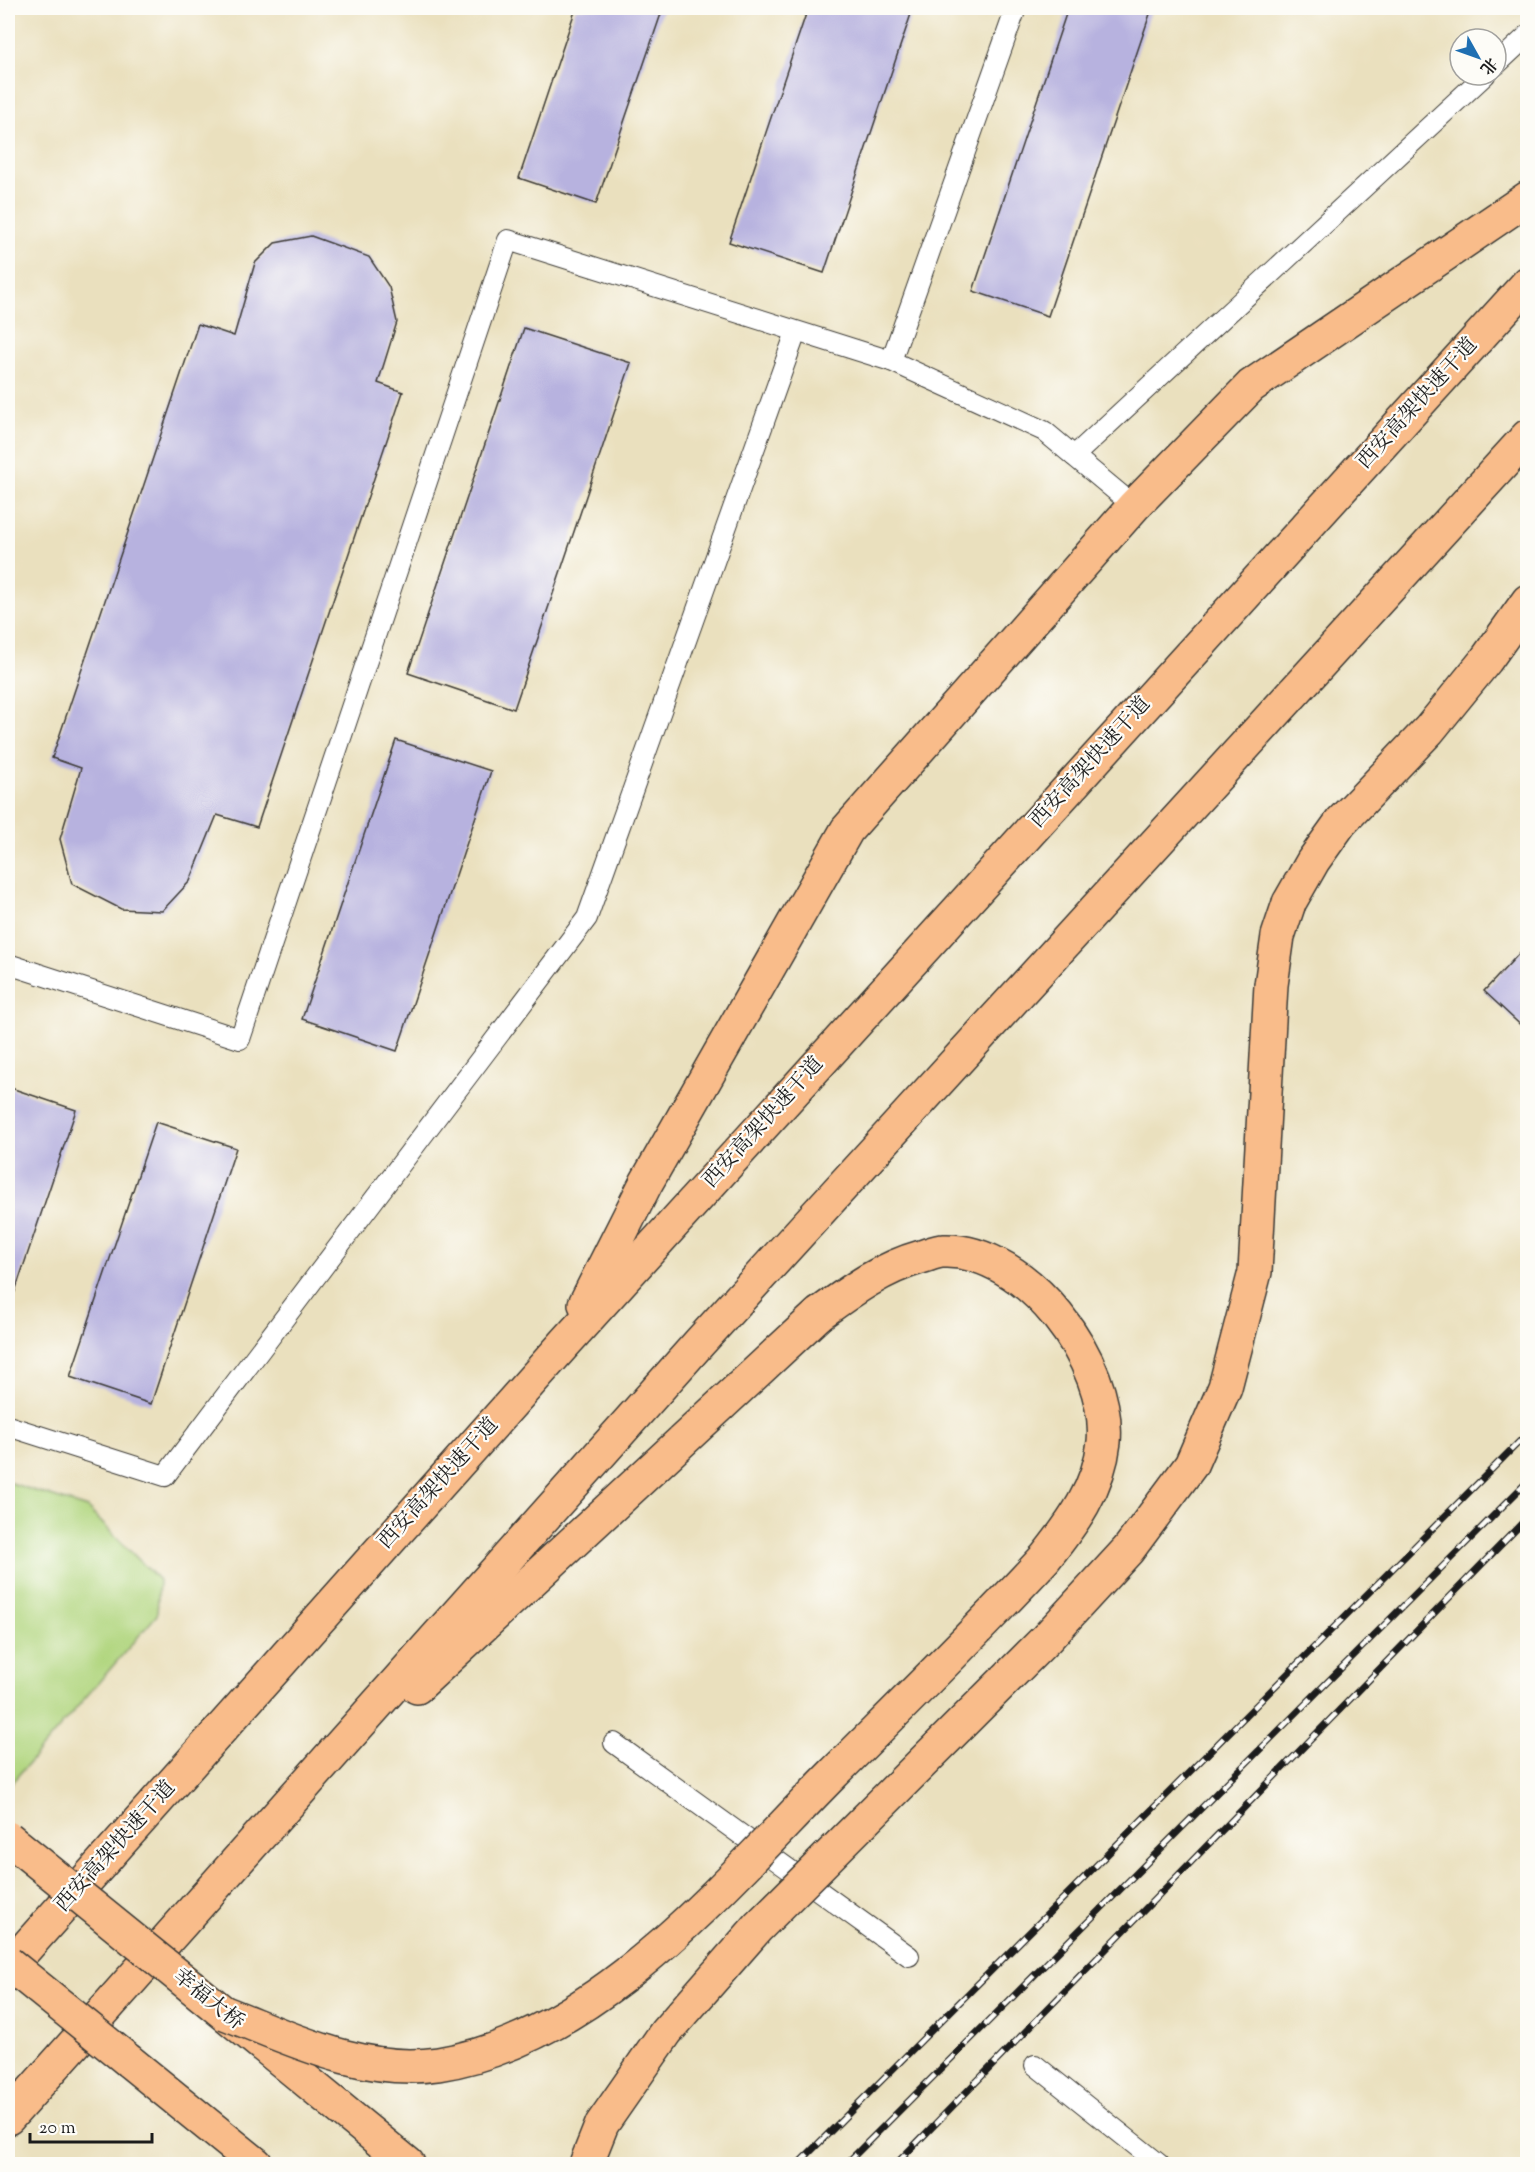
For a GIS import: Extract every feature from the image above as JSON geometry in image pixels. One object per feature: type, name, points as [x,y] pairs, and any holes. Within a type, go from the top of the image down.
[{"type":"main road","points":[[567,1341],[646,1183],[847,830],[1134,506],[1251,386],[1527,198]]},
{"type":"main road","name":"西安高架快速干道","points":[[8,1968],[567,1341],[1527,283]]},
{"type":"main road","points":[[8,2118],[700,1342],[1527,436]]},
{"type":"main road","points":[[586,2164],[602,2124],[666,2032],[758,1927],[1046,1639],[1128,1550],[1191,1465],[1225,1387],[1255,1272],[1271,985],[1278,936],[1289,903],[1313,861],[1341,822],[1429,730],[1486,660],[1527,601]]},
{"type":"main road","points":[[225,2013],[327,2053],[383,2064],[436,2064],[491,2051],[538,2031],[593,2000],[656,1949],[734,1874],[1045,1558],[1079,1513],[1092,1489],[1104,1442],[1103,1418],[1090,1366],[1049,1304],[996,1264],[967,1253],[942,1251],[884,1270],[819,1314],[270,1823]]},
{"type":"main road","name":"幸福大桥","points":[[8,1838],[408,2164]]},
{"type":"main road","points":[[8,1964],[256,2164]]},
{"type":"lane","points":[[891,362],[1016,8]]},
{"type":"lane","points":[[1508,53],[1527,35]]},
{"type":"lane","points":[[1074,456],[1472,87]]},
{"type":"lane","points":[[8,964],[240,1039],[508,240],[891,362],[1044,431],[1134,506]]},
{"type":"lane","points":[[8,1426],[165,1476],[587,918],[796,332]]},
{"type":"lane","points":[[614,1743],[909,1956]]},
{"type":"lane","points":[[1035,2065],[1159,2164]]},
{"type":"green space","points":[[8,1482],[87,1508],[159,1580],[157,1615],[8,1787]]},
{"type":"building","points":[[576,8],[663,8],[596,204],[519,178]]},
{"type":"building","points":[[808,8],[913,8],[824,273],[729,242]]},
{"type":"building","points":[[1068,8],[1152,8],[1048,316],[973,291]]},
{"type":"building","points":[[311,236],[369,257],[389,287],[397,322],[378,383],[403,392],[257,827],[217,815],[190,881],[162,911],[121,909],[72,884],[60,839],[81,768],[52,758],[198,324],[234,336],[255,263],[275,243]]},
{"type":"building","points":[[524,328],[631,363],[514,709],[408,673]]},
{"type":"building","points":[[396,740],[491,771],[397,1051],[302,1019]]},
{"type":"building","points":[[1528,944],[1528,1032],[1484,991]]},
{"type":"building","points":[[8,1087],[76,1110],[8,1312]]},
{"type":"building","points":[[156,1122],[236,1148],[151,1404],[70,1377]]},
{"type":"railway","points":[[798,2164],[1528,1433]]},
{"type":"railway","points":[[846,2164],[1528,1481]]},
{"type":"railway","points":[[896,2164],[1528,1517]]}]
